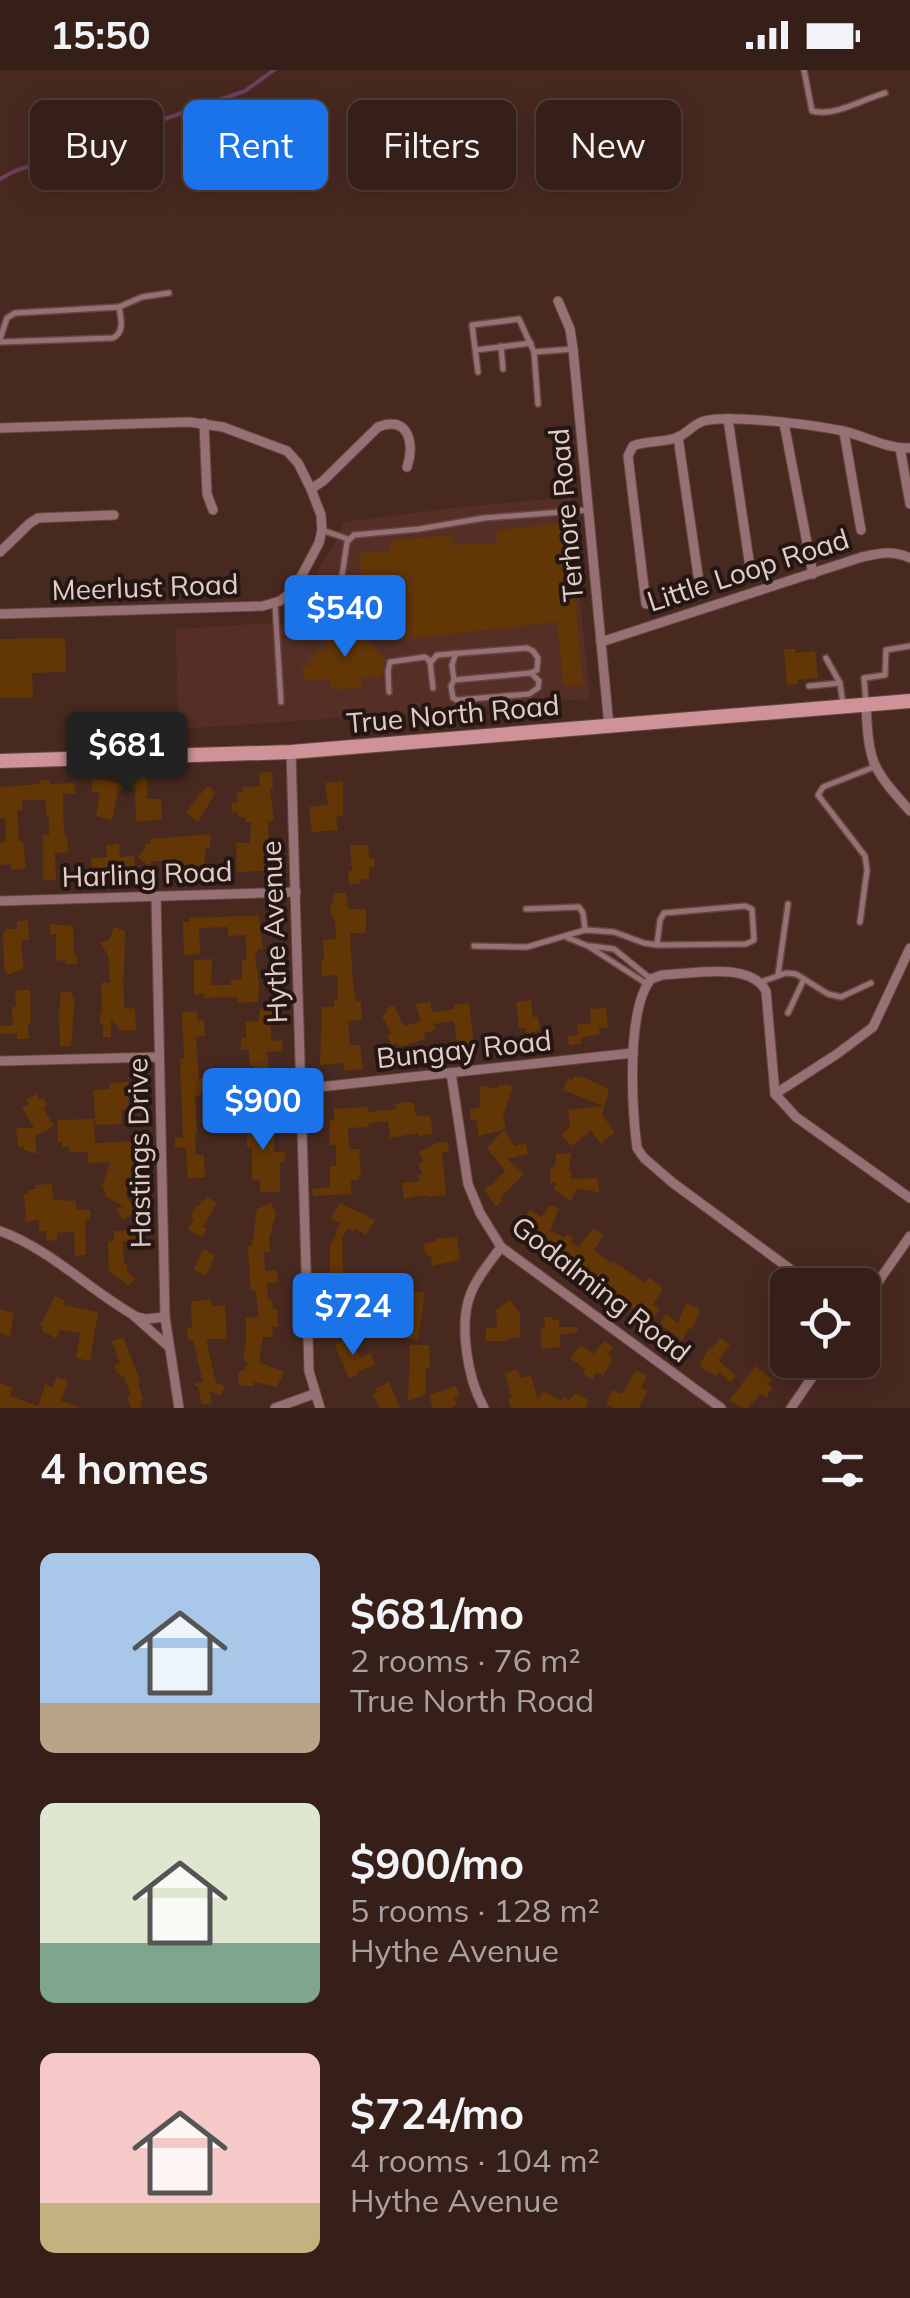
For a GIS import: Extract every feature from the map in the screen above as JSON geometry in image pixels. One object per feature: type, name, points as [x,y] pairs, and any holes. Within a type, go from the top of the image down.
[{"type":"main road","name":"True North Road","points":[[0,761],[291,752],[910,701]]},
{"type":"street","name":"Terhore Road","points":[[558,301],[573,348],[609,726]]},
{"type":"street","points":[[646,604],[629,450],[638,444],[678,437],[707,420],[784,423],[844,432],[905,448],[910,504]]},
{"type":"street","points":[[728,420],[750,567]]},
{"type":"street","points":[[0,428],[189,422],[223,427],[283,448],[298,463],[322,514],[322,530]]},
{"type":"street","points":[[204,423],[207,494],[213,510]]},
{"type":"street","points":[[784,423],[812,574]]},
{"type":"street","points":[[312,489],[378,427],[386,424],[398,425],[409,437],[412,446],[407,467]]},
{"type":"street","points":[[844,432],[861,530]]},
{"type":"street","points":[[678,437],[698,575]]},
{"type":"street","points":[[0,552],[34,520],[114,516]]},
{"type":"street","name":"Meerlust Road","points":[[0,614],[275,604],[294,590],[319,544],[322,530]]},
{"type":"street","name":"Little Loop Road","points":[[601,642],[882,552],[898,552],[910,558]]},
{"type":"street","points":[[866,705],[870,758],[910,811]]},
{"type":"street","name":"Hythe Avenue","points":[[291,752],[309,1371],[320,1408]]},
{"type":"street","name":"Harling Road","points":[[0,901],[296,892]]},
{"type":"street","name":"Hastings Drive","points":[[156,896],[165,1317],[179,1408]]},
{"type":"street","points":[[774,1094],[874,1027],[910,948]]},
{"type":"street","points":[[789,1268],[673,1183],[638,1148],[632,1053],[639,1006],[649,981],[662,976],[732,972],[761,982],[766,991],[774,1094],[796,1118],[910,1198]]},
{"type":"street","name":"Bungay Road","points":[[301,1089],[632,1053]]},
{"type":"street","points":[[0,1062],[159,1057]]},
{"type":"street","name":"Godalming Road","points":[[450,1072],[468,1184],[501,1247],[722,1408]]},
{"type":"street","points":[[0,1231],[62,1265],[133,1315],[169,1347]]},
{"type":"street","points":[[880,1279],[910,1236]]},
{"type":"street","points":[[484,1408],[468,1362],[466,1312],[471,1292],[501,1247]]},
{"type":"street","points":[[133,1315],[146,1319],[165,1317]]},
{"type":"street","points":[[791,1408],[812,1378]]},
{"type":"street","points":[[275,1408],[314,1394]]},
{"type":"lane","points":[[804,70],[812,111],[822,114],[886,93]]},
{"type":"lane","points":[[119,307],[122,328],[113,338],[0,340],[6,318],[15,313],[119,307],[169,293]]},
{"type":"lane","points":[[478,372],[472,328],[476,323],[516,318],[522,322],[534,352],[538,404]]},
{"type":"lane","points":[[476,350],[531,342]]},
{"type":"lane","points":[[501,346],[503,369]]},
{"type":"lane","points":[[534,352],[573,348]]},
{"type":"lane","points":[[340,596],[348,540],[354,535],[419,530],[484,518],[588,510]]},
{"type":"lane","points":[[322,530],[348,540]]},
{"type":"lane","points":[[275,604],[281,702]]},
{"type":"lane","points":[[866,705],[864,678],[885,675],[886,650],[910,646]]},
{"type":"lane","points":[[430,663],[437,655],[527,648],[538,658],[537,670],[531,672],[454,680]]},
{"type":"lane","points":[[456,654],[450,692],[457,700],[529,694],[538,688],[539,682],[531,672]]},
{"type":"lane","points":[[390,692],[390,662],[427,657],[433,688]]},
{"type":"lane","points":[[826,658],[840,683],[843,707]]},
{"type":"lane","points":[[808,686],[840,683]]},
{"type":"lane","points":[[860,922],[867,870],[865,856],[818,795],[823,787],[874,767]]},
{"type":"lane","points":[[778,975],[788,904]]},
{"type":"lane","points":[[474,946],[527,946],[585,930],[614,932],[644,944],[657,944],[750,943],[754,914],[749,906],[667,912],[660,920],[657,944]]},
{"type":"lane","points":[[526,909],[578,907],[585,930]]},
{"type":"lane","points":[[566,936],[649,981]]},
{"type":"lane","points":[[588,946],[614,949],[649,981]]},
{"type":"lane","points":[[761,982],[786,973],[796,974],[834,996],[847,995],[870,983]]},
{"type":"lane","points":[[788,1013],[804,980]]},
{"type":"shaded area","points":[[570,497],[590,699],[443,710],[421,707],[415,713],[178,729],[176,629],[285,625],[344,522]]},
{"type":"building","points":[[568,522],[583,685],[564,686],[557,622],[398,640],[397,610],[370,614],[375,638],[364,638],[360,553],[391,551],[390,541],[451,535],[456,545],[497,543],[497,531]]},
{"type":"building","points":[[325,625],[349,625],[385,658],[382,677],[360,678],[362,688],[331,690],[330,679],[304,679],[302,666],[309,666],[309,658],[316,657],[317,649],[327,649]]},
{"type":"building","points":[[65,638],[66,672],[32,673],[33,698],[0,698],[0,639]]},
{"type":"building","points":[[784,649],[795,649],[795,653],[815,651],[818,678],[787,685]]},
{"type":"building","points":[[127,770],[130,777],[147,776],[147,799],[161,799],[162,819],[136,822],[135,787],[119,787],[112,820],[96,816],[100,793],[91,791],[93,779],[118,783],[118,771]]},
{"type":"building","points":[[272,772],[274,821],[268,821],[270,863],[267,871],[237,872],[236,843],[250,843],[251,822],[238,817],[238,811],[232,812],[232,803],[237,803],[242,787],[260,786],[259,773]]},
{"type":"building","points":[[40,780],[50,780],[50,784],[75,783],[75,794],[63,794],[68,852],[55,853],[56,880],[43,880],[43,835],[49,835],[45,800],[22,800],[23,810],[17,810],[26,869],[11,870],[11,864],[0,865],[0,843],[6,842],[5,818],[0,818],[0,787],[40,784]]},
{"type":"building","points":[[343,781],[343,816],[336,816],[338,830],[312,832],[309,807],[328,805],[325,783]]},
{"type":"building","points":[[207,786],[216,792],[198,822],[186,812]]},
{"type":"building","points":[[210,834],[204,866],[152,861],[148,866],[138,857],[150,839]]},
{"type":"building","points":[[119,844],[120,857],[134,856],[136,875],[92,877],[91,858],[107,857],[106,845]]},
{"type":"building","points":[[350,845],[368,845],[369,858],[374,858],[369,879],[359,880],[360,884],[349,884]]},
{"type":"building","points":[[333,893],[346,893],[348,909],[366,909],[366,933],[350,933],[353,984],[356,1001],[361,1001],[362,1020],[348,1021],[350,1045],[360,1045],[363,1069],[344,1071],[344,1063],[320,1065],[322,1007],[334,1007],[334,1000],[338,1000],[337,975],[322,976],[321,960],[323,940],[336,939],[330,903]]},
{"type":"building","points":[[259,916],[263,949],[257,949],[255,954],[258,1002],[237,1003],[237,997],[194,995],[194,960],[212,959],[211,985],[231,985],[231,980],[242,979],[242,961],[247,960],[245,935],[228,936],[228,927],[199,928],[200,954],[184,955],[183,922],[190,922],[190,918]]},
{"type":"building","points":[[28,920],[29,940],[22,940],[21,948],[24,969],[7,975],[3,933],[5,929],[17,929],[17,921]]},
{"type":"building","points":[[50,924],[73,926],[77,964],[56,961],[56,934],[50,934]]},
{"type":"building","points":[[114,927],[125,931],[124,1003],[125,1009],[135,1008],[136,1030],[122,1031],[111,1020],[111,1037],[103,1037],[101,983],[110,983],[108,955],[100,943],[110,939]]},
{"type":"building","points":[[15,990],[30,990],[29,1039],[0,1034],[0,1026],[13,1025]]},
{"type":"building","points":[[61,992],[72,992],[75,997],[71,1046],[60,1046]]},
{"type":"building","points":[[531,1000],[540,1031],[526,1033],[526,1029],[519,1028],[516,1002]]},
{"type":"building","points":[[430,1002],[432,1012],[469,1003],[474,1046],[458,1048],[454,1021],[434,1024],[435,1030],[424,1033],[425,1038],[419,1041],[392,1046],[387,1036],[391,1033],[382,1016],[386,1009],[394,1005],[404,1026],[421,1022],[416,1004]]},
{"type":"building","points":[[261,1007],[275,1010],[271,1041],[282,1040],[283,1051],[267,1052],[271,1096],[255,1097],[254,1066],[250,1066],[249,1050],[241,1050],[241,1038],[246,1038],[246,1022],[258,1021]]},
{"type":"building","points":[[606,1008],[608,1028],[599,1028],[600,1034],[581,1038],[581,1044],[569,1045],[568,1036],[578,1035],[577,1025],[591,1023],[590,1009]]},
{"type":"building","points":[[197,1011],[197,1020],[204,1020],[205,1036],[196,1037],[199,1079],[203,1078],[204,1091],[195,1096],[196,1155],[204,1155],[205,1177],[188,1179],[186,1148],[175,1147],[175,1138],[183,1138],[182,1012]]},
{"type":"building","points":[[574,1076],[609,1089],[602,1115],[615,1132],[601,1144],[591,1131],[571,1146],[561,1135],[570,1127],[568,1110],[604,1106],[563,1090],[568,1078],[572,1080]]},
{"type":"building","points":[[128,1082],[128,1110],[122,1110],[122,1124],[95,1125],[94,1090],[110,1089],[110,1083]]},
{"type":"building","points":[[504,1084],[513,1086],[503,1116],[506,1129],[479,1136],[470,1109],[479,1108],[481,1086],[498,1089]]},
{"type":"building","points":[[36,1094],[40,1100],[43,1098],[47,1106],[43,1108],[54,1126],[35,1136],[37,1154],[18,1147],[16,1128],[34,1128],[22,1108]]},
{"type":"building","points":[[414,1103],[416,1116],[430,1115],[433,1134],[390,1138],[388,1121],[348,1128],[349,1149],[359,1149],[359,1180],[351,1180],[351,1194],[313,1196],[312,1189],[330,1187],[330,1166],[336,1166],[336,1145],[330,1145],[329,1127],[334,1109],[367,1107],[368,1112],[396,1109],[395,1104]]},
{"type":"building","points":[[261,1105],[263,1136],[274,1136],[274,1152],[285,1152],[285,1162],[280,1162],[280,1192],[260,1192],[260,1180],[252,1180],[246,1106]]},
{"type":"building","points":[[94,1119],[95,1143],[138,1141],[140,1163],[136,1163],[126,1195],[133,1207],[146,1206],[136,1212],[138,1216],[134,1213],[123,1220],[116,1208],[124,1207],[105,1196],[102,1187],[110,1162],[88,1163],[88,1152],[69,1152],[69,1146],[62,1147],[62,1142],[58,1142],[57,1120]]},
{"type":"building","points":[[504,1130],[515,1146],[526,1143],[528,1154],[507,1159],[524,1174],[495,1206],[484,1189],[505,1171],[487,1148]]},
{"type":"building","points":[[448,1142],[449,1151],[442,1152],[446,1195],[404,1199],[402,1183],[420,1181],[418,1175],[423,1175],[418,1164],[424,1161],[419,1152]]},
{"type":"building","points":[[571,1153],[571,1179],[598,1178],[599,1192],[576,1189],[571,1202],[554,1189],[556,1182],[550,1183],[556,1154]]},
{"type":"building","points":[[51,1184],[54,1200],[76,1201],[77,1210],[90,1210],[90,1219],[85,1220],[86,1255],[75,1256],[74,1231],[57,1233],[57,1240],[47,1241],[46,1231],[39,1231],[39,1220],[26,1222],[24,1194],[35,1189],[35,1185]]},
{"type":"building","points":[[207,1197],[217,1203],[203,1227],[207,1229],[202,1237],[188,1230],[194,1219],[190,1217]]},
{"type":"building","points":[[271,1203],[276,1214],[269,1236],[270,1252],[264,1252],[265,1271],[277,1270],[278,1282],[267,1283],[268,1300],[272,1299],[273,1310],[277,1309],[278,1327],[272,1327],[273,1337],[263,1337],[259,1362],[284,1372],[277,1387],[254,1382],[254,1386],[239,1386],[238,1371],[245,1371],[248,1365],[243,1356],[246,1318],[258,1317],[256,1291],[250,1285],[248,1246],[252,1246],[257,1209]]},
{"type":"building","points":[[340,1203],[375,1220],[366,1235],[348,1228],[342,1238],[344,1287],[360,1286],[361,1299],[358,1298],[359,1309],[350,1309],[351,1323],[334,1328],[330,1243],[340,1223],[331,1218]]},
{"type":"building","points":[[550,1205],[559,1209],[550,1231],[565,1237],[567,1234],[578,1248],[593,1228],[603,1236],[594,1250],[645,1283],[649,1277],[663,1289],[653,1304],[660,1309],[646,1328],[636,1321],[641,1315],[624,1301],[614,1296],[608,1306],[596,1297],[605,1286],[591,1275],[582,1285],[572,1278],[579,1269],[567,1257],[564,1261],[561,1257],[557,1263],[550,1258],[556,1249],[517,1224],[530,1210],[542,1217]]},
{"type":"building","points":[[141,1230],[141,1241],[123,1242],[124,1264],[135,1278],[129,1286],[109,1271],[108,1241],[114,1241],[114,1231]]},
{"type":"building","points":[[457,1237],[460,1260],[432,1266],[424,1244]]},
{"type":"building","points":[[203,1249],[215,1255],[206,1276],[194,1270]]},
{"type":"building","points":[[406,1291],[425,1292],[418,1340],[401,1338]]},
{"type":"building","points":[[55,1296],[65,1301],[63,1305],[98,1312],[90,1361],[76,1358],[80,1333],[60,1330],[56,1338],[42,1331],[40,1326]]},
{"type":"building","points":[[211,1300],[211,1306],[225,1305],[227,1339],[206,1339],[216,1383],[225,1386],[221,1396],[209,1391],[212,1403],[202,1405],[198,1387],[193,1384],[203,1382],[187,1328],[192,1327],[191,1301]]},
{"type":"building","points":[[510,1300],[520,1313],[520,1338],[486,1341],[486,1328],[497,1328],[496,1310]]},
{"type":"building","points":[[686,1303],[700,1309],[692,1330],[689,1328],[682,1341],[660,1323],[666,1314],[678,1323]]},
{"type":"building","points":[[0,1309],[14,1313],[10,1336],[0,1333]]},
{"type":"building","points":[[544,1317],[559,1320],[559,1327],[578,1327],[578,1332],[559,1335],[561,1347],[541,1349]]},
{"type":"building","points":[[123,1337],[140,1381],[142,1408],[131,1408],[124,1376],[117,1374],[115,1365],[120,1364],[112,1341]]},
{"type":"building","points":[[351,1338],[360,1357],[370,1353],[375,1365],[349,1379],[335,1345]]},
{"type":"building","points":[[720,1338],[730,1345],[718,1360],[736,1376],[730,1382],[719,1372],[716,1376],[699,1366],[710,1346]]},
{"type":"building","points":[[605,1341],[613,1348],[608,1354],[613,1358],[603,1376],[597,1372],[592,1380],[570,1358],[581,1345],[593,1354]]},
{"type":"building","points":[[410,1345],[429,1345],[430,1368],[426,1368],[425,1395],[408,1401]]},
{"type":"building","points":[[755,1366],[772,1379],[767,1384],[773,1387],[766,1398],[761,1394],[747,1408],[730,1400]]},
{"type":"building","points":[[517,1369],[521,1378],[531,1375],[538,1400],[544,1391],[561,1401],[576,1393],[588,1400],[586,1408],[511,1408],[505,1374]]},
{"type":"building","points":[[636,1370],[647,1375],[641,1388],[648,1391],[639,1408],[614,1408],[606,1404],[612,1390],[622,1394]]},
{"type":"building","points":[[56,1377],[68,1381],[61,1401],[78,1408],[0,1408],[0,1383],[13,1388],[10,1396],[38,1406],[45,1384],[53,1387]]},
{"type":"building","points":[[389,1382],[400,1408],[380,1408],[373,1394]]},
{"type":"building","points":[[456,1386],[460,1396],[454,1398],[457,1405],[433,1408],[429,1395]]},
{"type":"waterway","points":[[0,179],[245,91],[274,70]]}]
